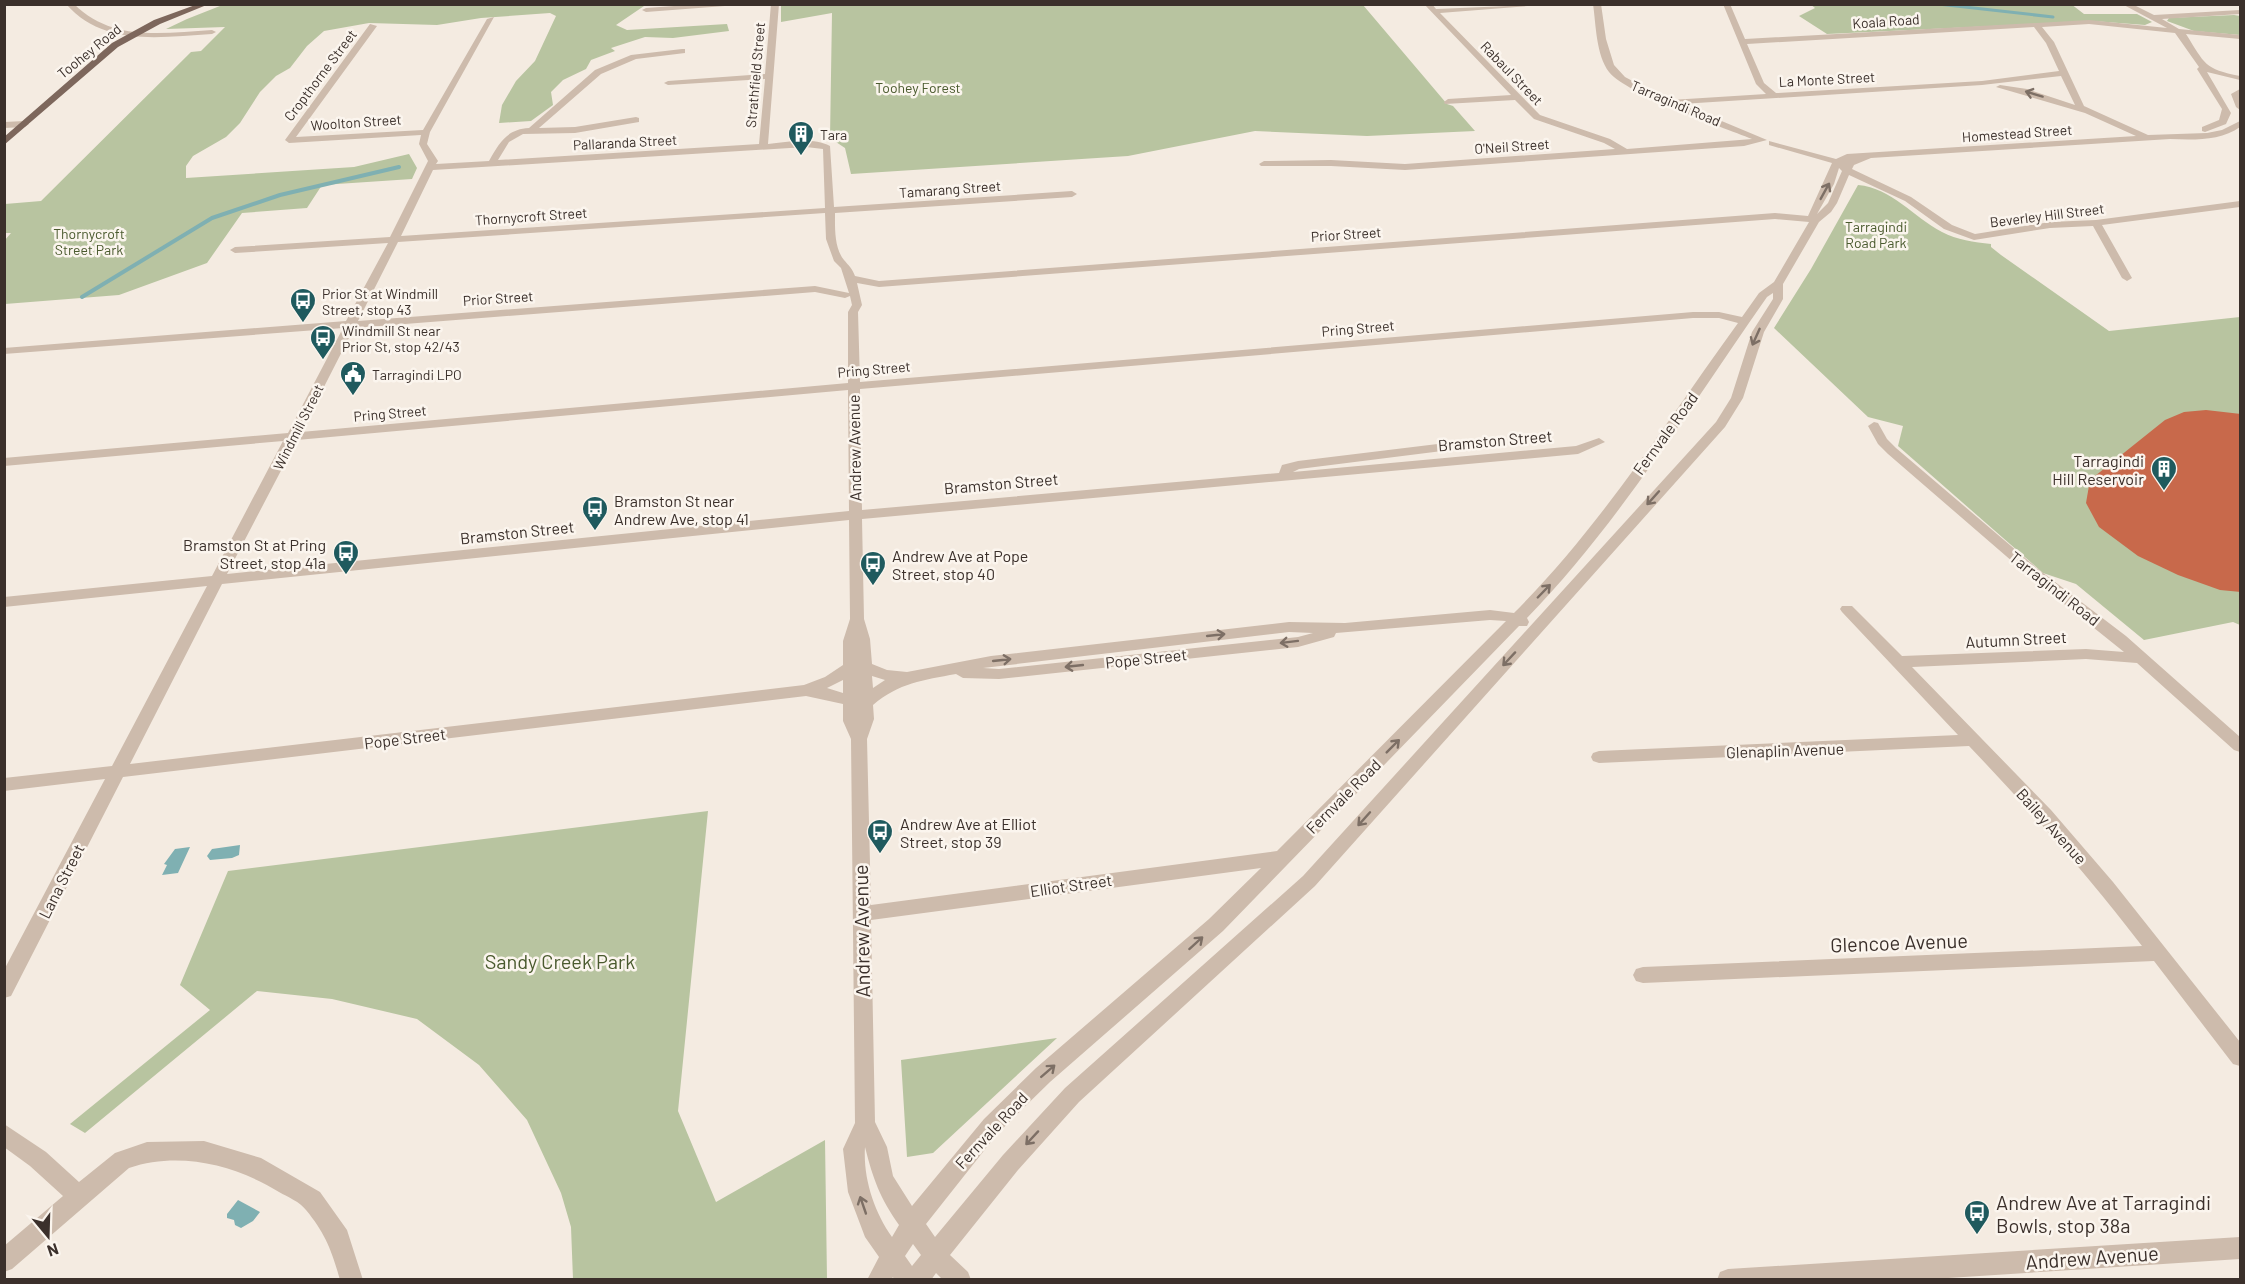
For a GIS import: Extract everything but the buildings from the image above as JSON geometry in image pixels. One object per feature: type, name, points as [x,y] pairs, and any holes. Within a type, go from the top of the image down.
[{"type":"main road","name":"Toohey Road","points":[[4,142],[106,52],[129,36],[157,22],[206,4]]},
{"type":"street","points":[[69,4],[81,17],[113,32],[129,36],[212,32]]},
{"type":"street","points":[[646,10],[748,4]]},
{"type":"street","name":"Strathfield Street","points":[[763,147],[775,4]]},
{"type":"street","points":[[1430,8],[1550,4]]},
{"type":"street","name":"Tarragindi Road","points":[[1597,4],[1609,62],[1614,72],[1627,82],[1761,139],[1846,170]]},
{"type":"street","points":[[1726,4],[1760,84],[1774,96]]},
{"type":"street","name":"Homestead Street","points":[[2125,4],[2185,37],[2203,67],[2201,69],[2226,109],[2227,113],[2223,122],[2208,128],[2170,136]]},
{"type":"street","name":"Rabaul Street","points":[[1430,8],[1530,112],[1544,121],[1607,141],[1626,152]]},
{"type":"street","points":[[2153,18],[2241,12]]},
{"type":"street","points":[[431,167],[433,161],[423,139],[491,20]]},
{"type":"street","name":"Koala Road","points":[[1741,42],[2102,23],[2241,37]]},
{"type":"street","points":[[2036,25],[2050,42],[2077,104],[2085,111]]},
{"type":"street","name":"Cropthorne Street","points":[[289,140],[373,26]]},
{"type":"street","points":[[533,129],[598,72],[634,57],[682,51]]},
{"type":"street","points":[[2203,67],[2230,77],[2241,78]]},
{"type":"street","name":"La Monte Street","points":[[1673,102],[1982,83],[2062,73]]},
{"type":"street","points":[[668,83],[769,76]]},
{"type":"street","points":[[2209,82],[2230,77]]},
{"type":"street","name":"La Monte Street","points":[[1982,83],[2024,92],[2085,111],[2146,137]]},
{"type":"street","points":[[2241,91],[2235,94],[2241,107]]},
{"type":"street","points":[[1448,102],[1517,98]]},
{"type":"street","points":[[492,163],[505,140],[513,134],[533,129],[575,130],[636,120]]},
{"type":"street","name":"Homestead Street","points":[[1835,166],[1847,157],[2146,137],[2185,137],[2219,133],[2235,128],[2241,123]]},
{"type":"street","points":[[4,125],[25,124]]},
{"type":"street","name":"Woolton Street","points":[[289,140],[426,132]]},
{"type":"street","name":"O'Neil Street","points":[[1264,164],[1331,163],[1389,168],[1744,143],[1761,139]]},
{"type":"street","name":"Pallaranda Street","points":[[431,167],[821,145]]},
{"type":"street","name":"Andrew Avenue","points":[[821,145],[828,150],[831,239],[839,261],[846,266],[851,278],[850,295]]},
{"type":"street","name":"Homestead Street","points":[[1846,170],[1850,163],[1867,157]]},
{"type":"street","name":"Fernvale Road","points":[[1815,220],[1812,214],[1829,183],[1835,166]]},
{"type":"street","name":"Windmill Street","points":[[118,772],[387,257],[431,167]]},
{"type":"street","name":"Fernvale Road","points":[[878,1280],[912,1224],[991,1126],[1043,1075],[1216,925],[1546,590],[1586,541],[1763,295],[1778,284],[1815,220],[1824,216],[1834,201],[1846,170]]},
{"type":"street","name":"Beverley Hill Street","points":[[1846,170],[1899,194],[1948,227],[1970,236],[1980,237],[2064,224],[2096,224],[2110,220],[2189,212],[2236,204],[2233,200],[2241,197]]},
{"type":"street","name":"Tamarang Street","points":[[830,210],[1072,194]]},
{"type":"street","name":"Thornycroft Street","points":[[235,250],[830,210]]},
{"type":"street","name":"Prior Street","points":[[815,289],[850,295],[879,284],[1775,216],[1796,216],[1815,220]]},
{"type":"street","points":[[2096,224],[2127,278]]},
{"type":"street","name":"Andrew Avenue","points":[[839,261],[837,268],[857,305],[853,312],[855,515],[857,619],[863,639],[857,668],[859,702],[866,718],[859,739],[865,1123],[876,1147],[883,1178],[891,1195],[934,1256],[960,1280]]},
{"type":"street","name":"Prior Street","points":[[851,278],[879,284]]},
{"type":"street","name":"Prior Street","points":[[4,351],[815,289],[837,282]]},
{"type":"street","name":"Fernvale Road","points":[[916,1280],[1010,1162],[1072,1095],[1309,881],[1731,411],[1758,332],[1778,299],[1778,284]]},
{"type":"street","name":"Pring Street","points":[[4,462],[853,386],[1693,315],[1719,315],[1746,321]]},
{"type":"street","name":"Tarragindi Road","points":[[1874,426],[1882,441],[1892,451],[2037,576],[2115,636],[2241,746]]},
{"type":"street","name":"Bramston Street","points":[[4,602],[1110,490],[1285,477],[1578,450],[1599,442]]},
{"type":"street","name":"Bramston Street","points":[[1285,477],[1287,468],[1298,465],[1454,446]]},
{"type":"street","name":"Bailey Avenue","points":[[1847,609],[1970,740],[2045,815],[2107,887],[2241,1057]]},
{"type":"street","name":"Pope Street","points":[[806,690],[859,702],[884,687],[907,678],[945,672],[1010,673],[1298,642],[1346,628],[1490,615],[1515,619],[1537,629]]},
{"type":"street","name":"Autumn Street","points":[[1896,662],[2086,654],[2139,658]]},
{"type":"street","name":"Pope Street","points":[[4,785],[806,690],[857,668],[907,678]]},
{"type":"street","name":"Glenaplin Avenue","points":[[1599,757],[1924,744],[1970,740]]},
{"type":"street","name":"Lana Street","points":[[4,990],[118,772]]},
{"type":"street","name":"Elliot Street","points":[[861,914],[1281,858]]},
{"type":"street","name":"Glencoe Avenue","points":[[1643,975],[2158,953]]},
{"type":"street","name":"Andrew Avenue","points":[[865,1123],[854,1149],[858,1192],[873,1229],[908,1280]]},
{"type":"street","points":[[4,1134],[38,1159],[79,1196]]},
{"type":"street","points":[[4,1261],[123,1160],[147,1152],[204,1151],[261,1169],[312,1200],[339,1238],[352,1280]]},
{"type":"street","name":"Andrew Avenue","points":[[1728,1280],[2241,1248]]},
{"type":"green space","name":"Thornycroft Street Park","points":[[225,4],[664,4],[644,6],[616,25],[627,30],[727,24],[729,31],[673,38],[645,37],[611,48],[615,51],[591,60],[586,69],[563,80],[551,92],[553,105],[531,121],[499,123],[502,105],[516,81],[535,61],[556,16],[550,13],[481,18],[437,25],[369,23],[324,31],[307,46],[290,68],[276,76],[260,92],[240,123],[226,137],[193,156],[186,166],[186,178],[354,167],[409,154],[417,168],[412,179],[322,185],[307,208],[242,213],[207,263],[119,295],[5,304],[5,240],[11,233],[5,233],[5,204],[41,201],[191,52],[201,51],[225,27],[166,29],[187,19]]},
{"type":"green space","name":"Toohey Forest","points":[[781,4],[1363,5],[1447,104],[1453,106],[1475,131],[1367,136],[1255,131],[1128,156],[851,174],[845,148],[830,138],[832,13],[781,22]]},
{"type":"green space","points":[[1810,4],[2071,4],[2084,14],[2137,14],[2152,22],[2145,25],[2093,21],[1827,34],[1799,16],[1815,8]]},
{"type":"green space","points":[[2240,16],[2240,35],[2194,31],[2167,21],[2169,18]]},
{"type":"green space","name":"Tarragindi Road Park","points":[[1858,185],[1870,187],[1892,197],[1931,226],[1948,235],[1991,244],[1991,247],[2001,255],[2109,331],[2240,317],[2240,625],[2233,622],[2144,640],[2076,584],[2043,573],[1898,446],[1903,426],[1868,417],[1774,328],[1811,269]]},
{"type":"green space","name":"Sandy Creek Park","points":[[708,811],[678,1111],[716,1202],[825,1140],[827,1279],[573,1279],[571,1227],[561,1193],[527,1120],[479,1065],[417,1019],[332,999],[257,991],[85,1133],[70,1124],[210,1010],[180,985],[228,871]]},
{"type":"green space","points":[[1057,1038],[933,1153],[907,1157],[901,1060]]},
{"type":"water","points":[[240,845],[239,855],[232,858],[210,860],[207,856],[212,849]]},
{"type":"water","points":[[190,847],[178,873],[162,875],[167,865],[164,864],[175,849]]},
{"type":"water","points":[[238,1200],[260,1212],[253,1221],[241,1228],[235,1225],[234,1220],[227,1218],[227,1214]]},
{"type":"waterway","points":[[1938,4],[2053,17]]},
{"type":"waterway","points":[[82,297],[212,218],[280,195],[399,167]]},
{"type":"place","name":"Tara","points":[[801,157]]},
{"type":"place","name":"Prior St at Windmill Street, stop 43","points":[[303,324]]},
{"type":"place","name":"Windmill St near Prior St, stop 42/43","points":[[323,361]]},
{"type":"place","name":"Tarragindi LPO","points":[[353,397]]},
{"type":"place","name":"Tarragindi Hill Reservoir","points":[[2164,492]]},
{"type":"place","name":"Bramston St near Andrew Ave, stop 41","points":[[595,532]]},
{"type":"place","name":"Bramston St at Pring Street, stop 41a","points":[[346,576]]},
{"type":"place","name":"Andrew Ave at Pope Street, stop 40","points":[[873,587]]},
{"type":"place","name":"Andrew Ave at Elliot Street, stop 39","points":[[880,855]]},
{"type":"place","name":"Andrew Ave at Tarragindi Bowls, stop 38a","points":[[1977,1236]]}]
